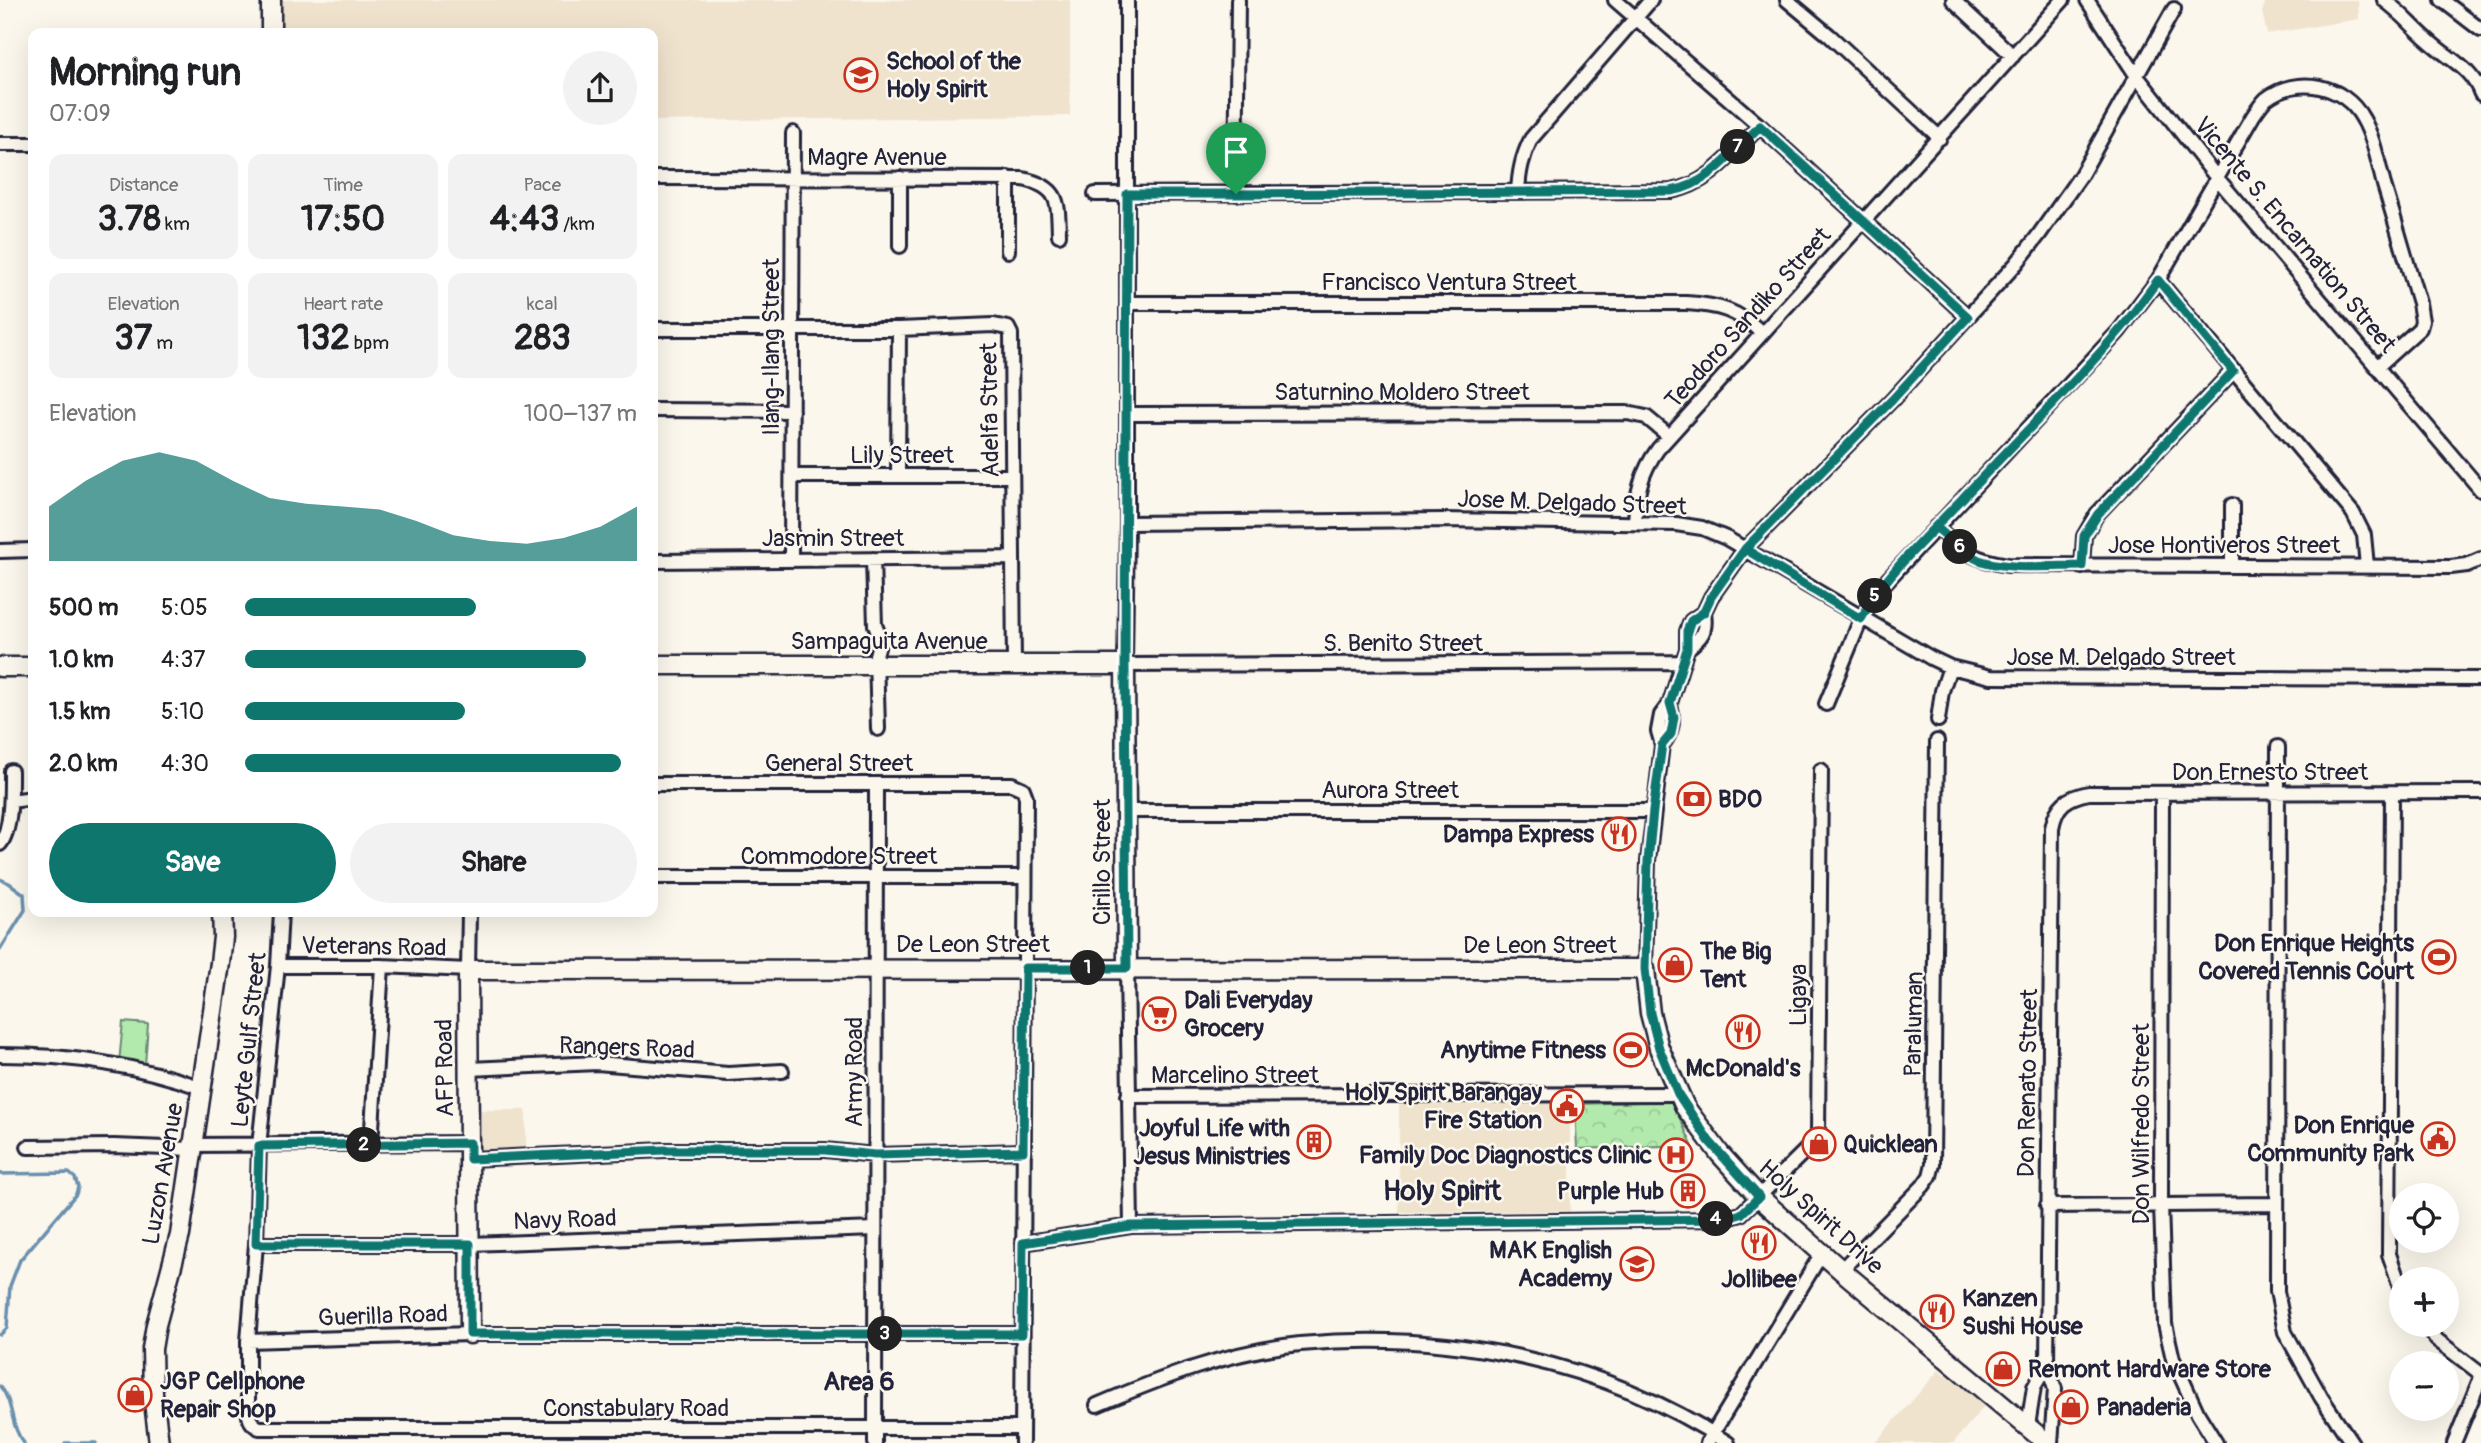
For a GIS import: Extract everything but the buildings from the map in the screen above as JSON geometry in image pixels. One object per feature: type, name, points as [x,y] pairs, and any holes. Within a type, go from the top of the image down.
[{"type":"main road","points":[[271,0],[271,28]]},
{"type":"main road","name":"Sampaguita Avenue","points":[[658,665],[876,660],[1014,665],[1125,665]]},
{"type":"main road","name":"Cirillo Street","points":[[1125,665],[1127,968]]},
{"type":"main road","points":[[0,667],[28,667]]},
{"type":"main road","name":"Luzon Avenue","points":[[159,1443],[153,1394],[152,1349],[180,1235],[223,937],[222,917]]},
{"type":"main road","name":"Holy Spirit Drive","points":[[1645,969],[1650,1013],[1659,1048],[1678,1094],[1709,1141],[1759,1197],[1841,1270],[2049,1443]]},
{"type":"main road","name":"De Leon Street","points":[[468,970],[1645,969]]},
{"type":"main road","name":"AFP Road","points":[[468,970],[470,1334]]},
{"type":"street","points":[[1125,665],[1127,0]]},
{"type":"street","points":[[1236,194],[1238,0]]},
{"type":"street","points":[[1615,0],[1760,126],[1968,317]]},
{"type":"street","points":[[1518,192],[1518,172],[1531,139],[1651,0]]},
{"type":"street","points":[[1787,0],[1940,138]]},
{"type":"street","points":[[1953,0],[2013,57]]},
{"type":"street","name":"Teodoro Sandiko Street","points":[[1635,523],[1636,504],[1644,472],[1669,436],[2063,0]]},
{"type":"street","name":"Vicente S. Encarnation Street","points":[[2087,0],[2136,75],[2217,178],[2481,490]]},
{"type":"street","points":[[2384,0],[2403,14],[2429,41],[2466,69],[2481,94]]},
{"type":"street","points":[[2442,0],[2481,30]]},
{"type":"street","points":[[1645,969],[1648,861],[1653,811],[1662,745],[1671,734],[1674,717],[1670,703],[1687,649],[1687,631],[1691,621],[1704,612],[1711,597],[1745,549],[1892,400],[2016,264],[2062,205],[2174,9]]},
{"type":"street","points":[[1826,704],[1861,619],[1881,587],[2119,331],[2158,280],[2253,116],[2266,100],[2284,89],[2320,85],[2340,95],[2354,105],[2363,119],[2373,145],[2422,321],[2415,335],[2377,367]]},
{"type":"street","points":[[1095,194],[1671,191],[1685,189],[1700,182],[1760,126]]},
{"type":"street","name":"Ilang-Ilang Street","points":[[791,560],[793,133]]},
{"type":"street","points":[[0,144],[28,144]]},
{"type":"street","name":"Magre Avenue","points":[[658,178],[1008,178],[1038,182],[1049,188],[1058,203],[1059,236]]},
{"type":"street","points":[[900,178],[900,246]]},
{"type":"street","points":[[1008,178],[1008,251]]},
{"type":"street","points":[[2158,280],[2353,513],[2364,535],[2367,566]]},
{"type":"street","name":"Francisco Ventura Street","points":[[1127,303],[1686,303],[1710,305],[1732,311],[1748,320],[1762,333]]},
{"type":"street","name":"Adelfa Street","points":[[658,329],[899,329],[993,326],[1010,330],[1014,665]]},
{"type":"street","points":[[898,476],[899,329]]},
{"type":"street","points":[[2082,566],[2084,536],[2098,514],[2233,371]]},
{"type":"street","points":[[658,410],[792,411]]},
{"type":"street","name":"Saturnino Moldero Street","points":[[1127,414],[1627,413],[1646,416],[1669,436]]},
{"type":"street","name":"Lily Street","points":[[792,476],[1012,476]]},
{"type":"street","points":[[2232,505],[2232,566]]},
{"type":"street","name":"Jose M. Delgado Street","points":[[1127,523],[1443,520],[1676,524],[1702,528],[1745,549],[1861,619],[1950,667],[1991,677],[2481,679]]},
{"type":"street","name":"Jose Hontiveros Street","points":[[1936,527],[1965,552],[1979,560],[2008,565],[2451,566],[2468,565],[2481,559]]},
{"type":"street","points":[[0,551],[28,550]]},
{"type":"street","name":"Jasmin Street","points":[[658,561],[1013,558]]},
{"type":"street","points":[[873,559],[875,625],[879,632],[876,660],[878,729]]},
{"type":"street","name":"S. Benito Street","points":[[1125,665],[1681,662]]},
{"type":"street","points":[[1938,720],[1941,691],[1950,667]]},
{"type":"street","name":"Paraluman","points":[[1841,1270],[1923,1186],[1930,1176],[1933,1164],[1937,741]]},
{"type":"street","points":[[2278,747],[2277,1291],[2286,1332],[2321,1398],[2352,1443]]},
{"type":"street","points":[[0,844],[6,836],[11,801],[11,771]]},
{"type":"street","name":"Ligaya","points":[[1023,1243],[1131,1226],[1724,1219],[1741,1214],[1814,1141],[1819,1126],[1821,771]]},
{"type":"street","name":"General Street","points":[[658,784],[1012,783],[1023,789],[1026,797],[1025,877]]},
{"type":"street","name":"Army Road","points":[[875,1443],[876,784]]},
{"type":"street","name":"Don Ernesto Street","points":[[2062,804],[2073,796],[2089,793],[2481,792]]},
{"type":"street","name":"Don Wilfredo Street","points":[[2162,793],[2161,1205],[2165,1324],[2173,1359],[2198,1414],[2216,1443]]},
{"type":"street","points":[[2392,793],[2389,1254],[2393,1267]]},
{"type":"street","points":[[11,801],[28,799]]},
{"type":"street","name":"Don Renato Street","points":[[2049,1443],[2055,1389],[2047,1365],[2052,828],[2054,814],[2062,804]]},
{"type":"street","name":"Aurora Street","points":[[1126,811],[1653,811]]},
{"type":"street","name":"Commodore Street","points":[[658,877],[1025,877]]},
{"type":"street","points":[[1022,1443],[1025,877]]},
{"type":"street","name":"Leyte Gulf Street","points":[[252,1424],[248,1418],[248,1340],[256,1244],[259,1146],[281,917]]},
{"type":"street","points":[[468,970],[469,917]]},
{"type":"street","name":"Veterans Road","points":[[278,966],[382,966],[468,970]]},
{"type":"street","points":[[371,1144],[382,966]]},
{"type":"street","name":"Cirillo Street","points":[[1127,968],[1131,1226]]},
{"type":"street","points":[[0,1055],[142,1069],[202,1088]]},
{"type":"street","name":"Rangers Road","points":[[470,1069],[597,1063],[728,1074],[782,1071]]},
{"type":"street","name":"Marcelino Street","points":[[1128,1096],[1678,1094]]},
{"type":"street","points":[[28,1147],[371,1144],[470,1151],[825,1150],[875,1155],[1023,1151]]},
{"type":"street","points":[[2047,1206],[2276,1204]]},
{"type":"street","name":"Navy Road","points":[[256,1244],[470,1244],[875,1229]]},
{"type":"street","points":[[1710,1438],[1822,1253]]},
{"type":"street","name":"Guerilla Road","points":[[248,1340],[470,1334],[1022,1334]]},
{"type":"street","points":[[2435,1337],[2481,1375],[2454,1443]]},
{"type":"street","points":[[1097,1405],[1163,1377],[1231,1357],[1298,1344],[1385,1341],[1444,1344],[1515,1355],[1584,1374],[1650,1400],[1710,1438],[1728,1443]]},
{"type":"street","name":"Don Renato Street","points":[[2028,1426],[2034,1387],[2047,1365]]},
{"type":"street","name":"Constabulary Road","points":[[252,1424],[259,1428],[1022,1428]]},
{"type":"shaded area","name":"School of the Holy Spirit","points":[[275,0],[1070,0],[1070,116],[658,121],[658,28],[274,28]]},
{"type":"shaded area","points":[[2266,0],[2358,0],[2359,19],[2267,34],[2262,12]]},
{"type":"shaded area","points":[[1570,1103],[1570,1211],[1399,1212],[1399,1104]]},
{"type":"shaded area","points":[[475,1110],[526,1110],[526,1150],[475,1150]]},
{"type":"shaded area","points":[[1939,1370],[1985,1405],[1953,1443],[1875,1443]]},
{"type":"green space","points":[[123,1022],[148,1024],[145,1065],[119,1063]]},
{"type":"green space","points":[[1672,1101],[1692,1145],[1577,1149],[1575,1104]]},
{"type":"waterway","points":[[0,879],[24,894],[25,910],[0,950]]},
{"type":"waterway","points":[[0,1174],[69,1173],[75,1178],[78,1187],[76,1194],[20,1260],[10,1286],[7,1328],[0,1335]]},
{"type":"waterway","points":[[0,1386],[8,1399],[16,1430],[24,1443]]},
{"type":"waterway","points":[[65,1443],[96,1443]]},
{"type":"place","name":"School of the Holy Spirit","points":[[861,75]]},
{"type":"place","name":"BDO","points":[[1694,799]]},
{"type":"place","name":"Dampa Express","points":[[1619,834]]},
{"type":"place","name":"Don Enrique Heights Covered Tennis Court","points":[[2439,957]]},
{"type":"place","name":"The Big Tent","points":[[1675,965]]},
{"type":"place","name":"Dali Everyday Grocery","points":[[1159,1014]]},
{"type":"place","name":"McDonald's","points":[[1743,1032]]},
{"type":"place","name":"Anytime Fitness","points":[[1631,1050]]},
{"type":"place","name":"Holy Spirit Barangay Fire Station","points":[[1567,1106]]},
{"type":"place","name":"Don Enrique Community Park","points":[[2438,1139]]},
{"type":"place","name":"Joyful Life with Jesus Ministries","points":[[1314,1142]]},
{"type":"place","name":"Quicklean","points":[[1819,1144]]},
{"type":"place","name":"Family Doc Diagnostics Clinic","points":[[1676,1155]]},
{"type":"place","name":"Purple Hub","points":[[1688,1191]]},
{"type":"place","name":"Jollibee","points":[[1759,1243]]},
{"type":"place","name":"MAK English Academy","points":[[1637,1264]]},
{"type":"place","name":"Kanzen Sushi House","points":[[1937,1312]]},
{"type":"place","name":"Remont Hardware Store","points":[[2003,1369]]},
{"type":"place","name":"JGP Cellphone Repair Shop","points":[[135,1395]]},
{"type":"place","name":"Panaderia","points":[[2071,1407]]},
{"type":"district","name":"Holy Spirit","points":[[1442,1191]]},
{"type":"district","name":"Area 6","points":[[859,1382]]},
{"type":"route","points":[[1236,194],[1127,194],[1127,968],[1025,968],[1023,1151],[875,1155],[825,1150],[665,1150],[470,1159],[470,1143],[259,1146],[256,1244],[470,1244],[470,1334],[1022,1334],[1023,1243],[1131,1226],[1724,1219],[1738,1216],[1759,1197],[1709,1141],[1685,1107],[1659,1048],[1650,1013],[1645,969],[1648,861],[1653,811],[1662,745],[1671,734],[1674,717],[1670,703],[1687,649],[1687,631],[1691,621],[1704,612],[1723,578],[1745,549],[1861,619],[1894,571],[2119,331],[2158,280],[2233,371],[2089,525],[2082,547],[2082,566],[2008,565],[1979,560],[1965,552],[1936,527],[1894,571],[1881,587],[1861,619],[1803,584],[1745,549],[1892,400],[1968,317],[1760,126],[1700,182],[1685,189],[1671,191],[1236,194]]}]
